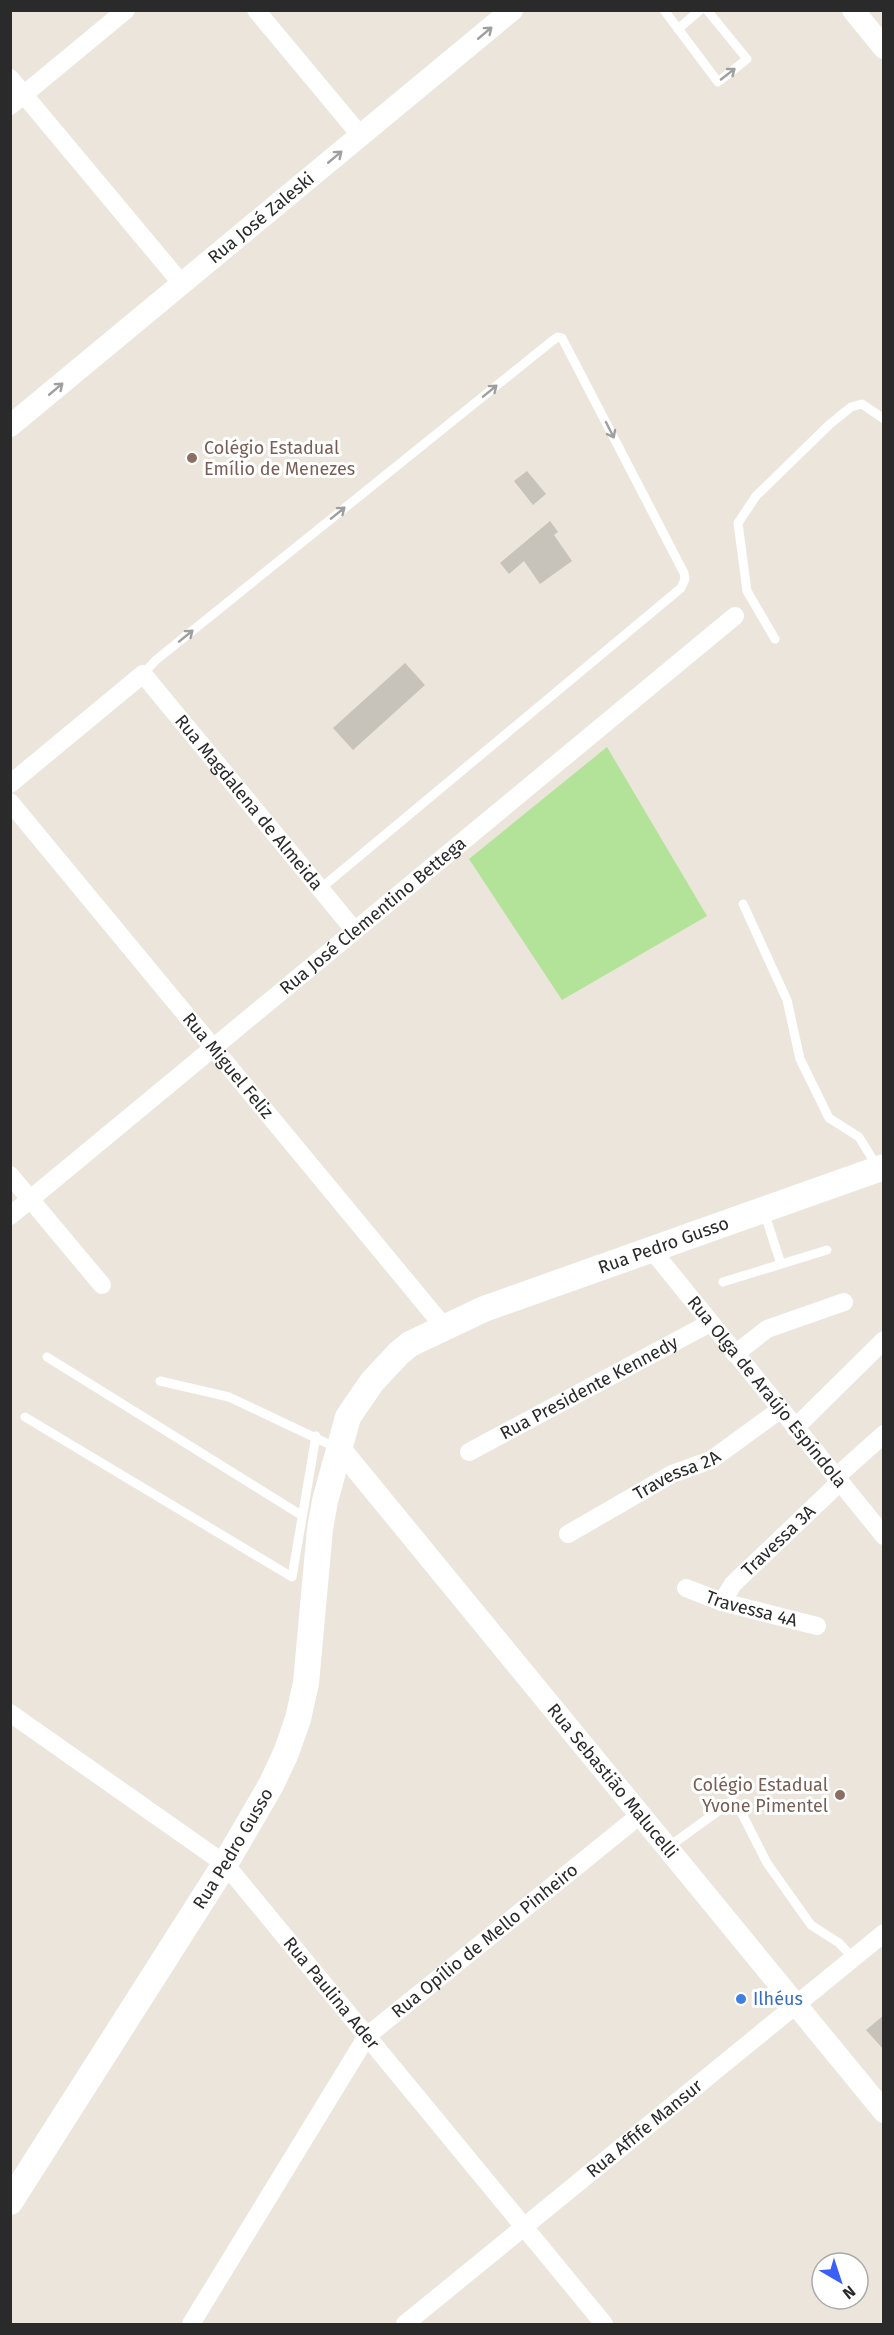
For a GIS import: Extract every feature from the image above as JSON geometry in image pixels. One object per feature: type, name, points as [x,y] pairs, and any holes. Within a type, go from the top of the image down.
[{"type":"main road","name":"Rua Pedro Gusso","points":[[10,2202],[225,1864],[272,1785],[298,1719],[306,1683],[304,1579],[340,1450],[356,1435],[392,1384],[435,1342],[445,1328],[503,1301],[881,1167]]},
{"type":"street","points":[[17,100],[126,10]]},
{"type":"street","points":[[256,10],[361,136]]},
{"type":"street","name":"Rua José Zaleski","points":[[10,426],[512,10]]},
{"type":"street","points":[[853,10],[884,48]]},
{"type":"street","points":[[10,78],[17,100],[182,284]]},
{"type":"street","name":"Rua José Clementino Bettega","points":[[10,1216],[735,616]]},
{"type":"street","points":[[10,784],[143,674]]},
{"type":"street","name":"Rua Magdalena de Almeida","points":[[143,674],[355,931]]},
{"type":"street","name":"Rua Miguel Feliz","points":[[10,802],[445,1328]]},
{"type":"street","points":[[10,1175],[102,1285]]},
{"type":"street","name":"Rua Olga de Araújo Espíndola","points":[[651,1249],[884,1536]]},
{"type":"street","points":[[735,1353],[767,1329],[844,1302]]},
{"type":"street","name":"Rua Presidente Kennedy","points":[[469,1452],[710,1323]]},
{"type":"street","points":[[795,1428],[884,1340]]},
{"type":"street","name":"Travessa 2A","points":[[568,1534],[672,1474],[711,1460],[781,1409]]},
{"type":"street","name":"Travessa 3A","points":[[722,1602],[733,1584],[838,1480],[882,1440]]},
{"type":"street","name":"Rua Sebastião Malucelli","points":[[340,1450],[884,2112]]},
{"type":"street","name":"Travessa 4A","points":[[686,1588],[722,1602],[817,1626]]},
{"type":"street","name":"Rua Paulina Ader","points":[[10,1713],[225,1864],[604,2325]]},
{"type":"street","name":"Rua Opílio de Mello Pinheiro","points":[[191,2325],[367,2036],[640,1815]]},
{"type":"street","name":"Rua Affife Mansur","points":[[405,2325],[884,1933]]},
{"type":"lane","points":[[664,10],[718,82],[747,60],[707,10]]},
{"type":"lane","points":[[678,29],[700,10]]},
{"type":"lane","points":[[143,674],[156,660],[552,341],[558,337],[562,338],[684,573],[684,584],[320,889]]},
{"type":"lane","points":[[775,639],[747,591],[738,523],[756,496],[830,424],[851,407],[862,404],[884,419]]},
{"type":"lane","points":[[743,904],[787,1000],[800,1059],[829,1118],[859,1137],[881,1167]]},
{"type":"lane","points":[[763,1209],[781,1264]]},
{"type":"lane","points":[[723,1282],[827,1250]]},
{"type":"lane","points":[[47,1357],[301,1515]]},
{"type":"lane","points":[[159,1381],[229,1397],[316,1436],[340,1450]]},
{"type":"lane","points":[[25,1417],[304,1579]]},
{"type":"lane","points":[[304,1579],[301,1515],[316,1436]]},
{"type":"lane","points":[[667,1848],[732,1801],[737,1803],[767,1863],[811,1925],[839,1943],[853,1958]]},
{"type":"green space","points":[[607,747],[707,916],[562,1000],[469,859]]},
{"type":"building","points":[[527,471],[546,494],[533,505],[514,481]]},
{"type":"building","points":[[550,521],[558,532],[554,535],[572,561],[540,584],[524,561],[509,574],[500,563]]},
{"type":"building","points":[[405,663],[425,685],[353,750],[333,728]]},
{"type":"building","points":[[884,2015],[884,2050],[866,2030]]},
{"type":"place","name":"Colégio Estadual Emílio de Menezes","points":[[192,458]]},
{"type":"place","name":"Colégio Estadual Yvone Pimentel","points":[[840,1795]]},
{"type":"place","name":"Ilhéus","points":[[741,1999]]}]
